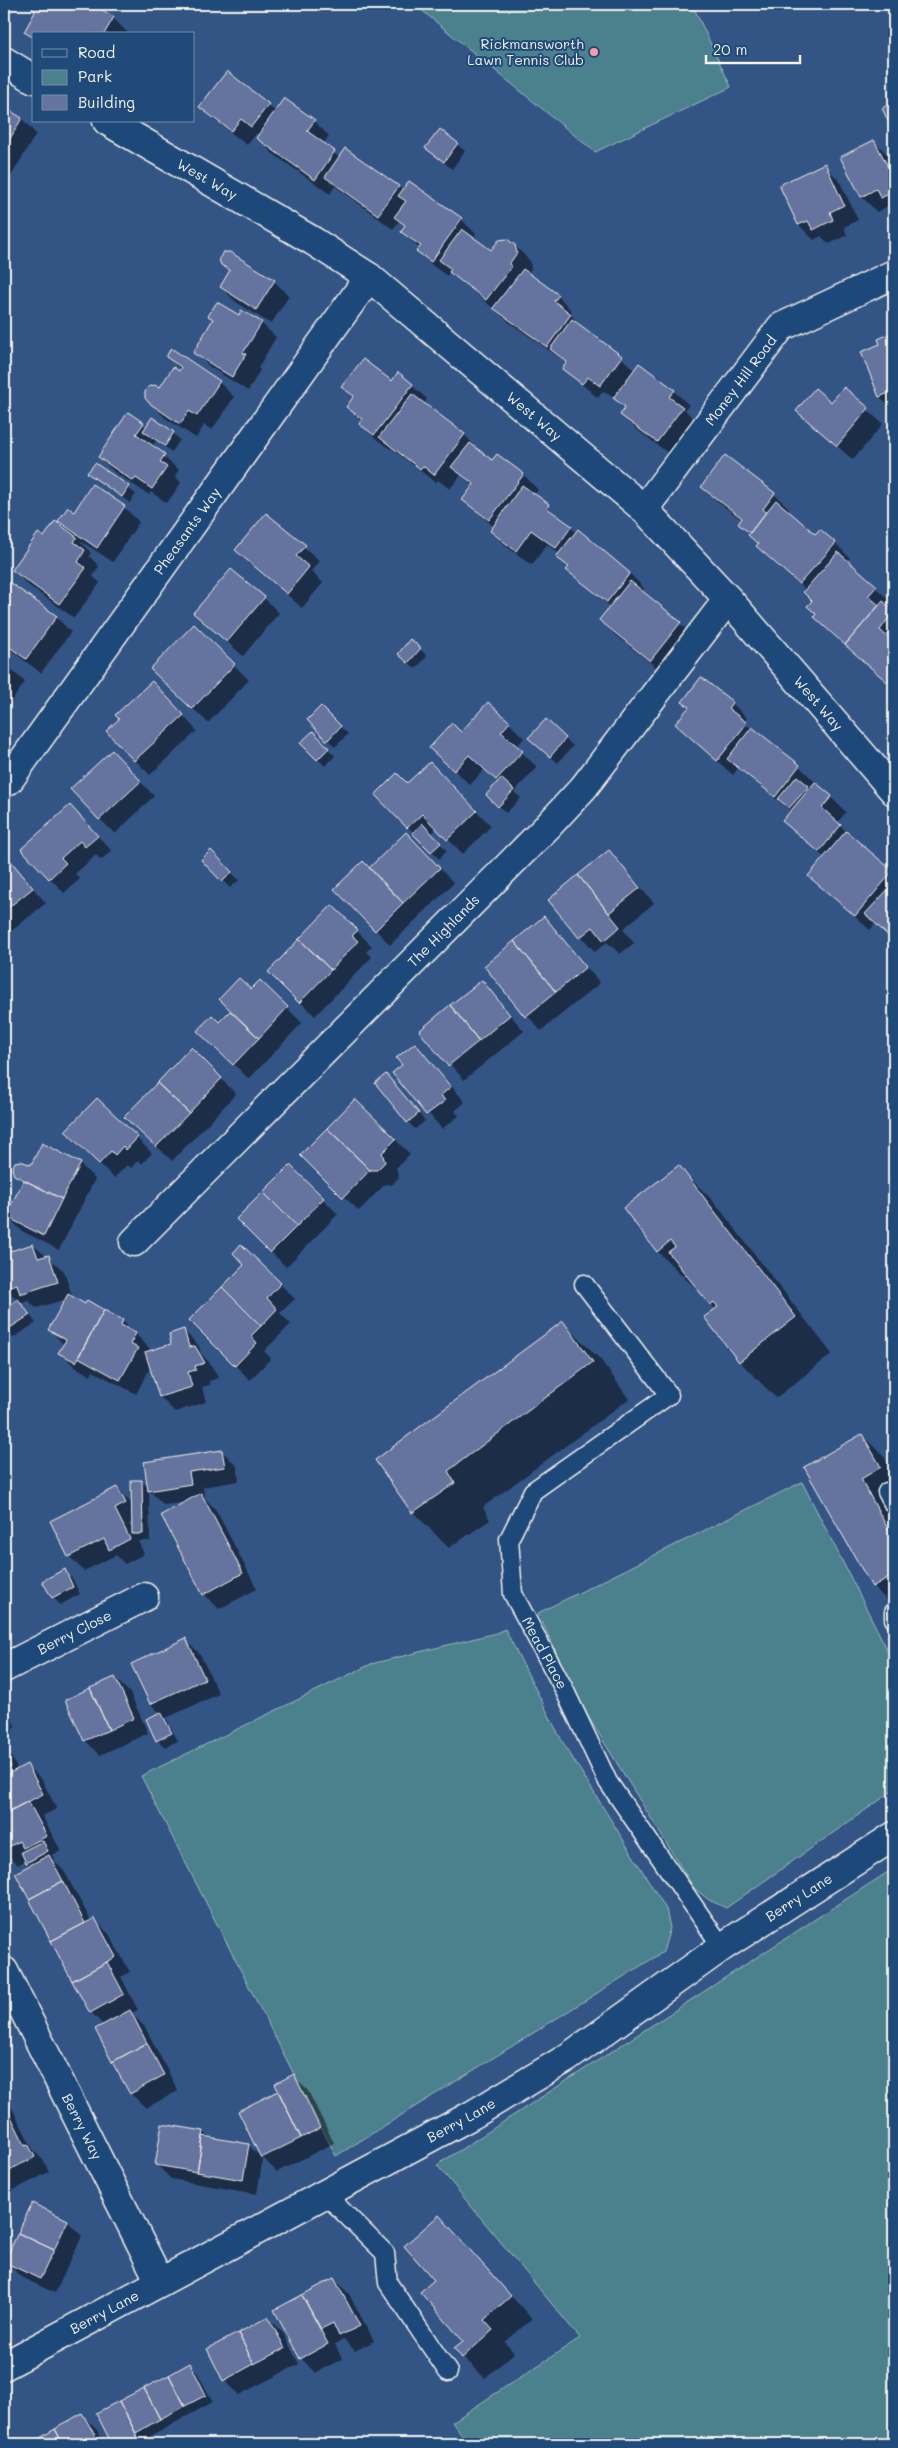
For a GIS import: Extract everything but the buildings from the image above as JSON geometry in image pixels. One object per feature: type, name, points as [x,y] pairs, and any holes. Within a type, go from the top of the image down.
[{"type":"street","points":[[4,61],[32,78]]},
{"type":"street","name":"West Way","points":[[109,122],[313,241],[369,277],[644,510],[728,599],[894,791]]},
{"type":"street","name":"Money Hill Road","points":[[644,510],[782,327],[894,274]]},
{"type":"street","name":"Pheasants Way","points":[[4,784],[369,277]]},
{"type":"street","name":"The Highlands","points":[[134,1242],[549,825],[584,787],[728,599]]},
{"type":"street","name":"Berry Close","points":[[4,1668],[144,1597]]},
{"type":"street","name":"Berry Lane","points":[[4,2366],[472,2115],[567,2058],[722,1947],[894,1836]]},
{"type":"street","name":"Berry Way","points":[[4,1971],[160,2282]]},
{"type":"lane","name":"Mead Place","points":[[584,1284],[669,1395],[533,1491],[509,1539],[513,1594],[563,1687],[608,1782],[722,1947]]},
{"type":"lane","points":[[894,1612],[894,1619]]},
{"type":"lane","points":[[325,2194],[385,2252],[388,2282],[448,2372]]},
{"type":"green space","name":"Rickmansworth Lawn Tennis Club","points":[[414,4],[692,4],[731,87],[595,152]]},
{"type":"green space","points":[[802,1482],[894,1663],[894,1790],[726,1908],[709,1900],[694,1888],[578,1700],[538,1613]]},
{"type":"green space","points":[[505,1629],[562,1741],[666,1909],[670,1928],[663,1952],[336,2156],[141,1776],[371,1664],[496,1633]]},
{"type":"green space","points":[[894,1868],[894,2444],[468,2444],[452,2422],[580,2338],[437,2165]]},
{"type":"place","name":"Rickmansworth Lawn Tennis Club","points":[[594,52]]}]
